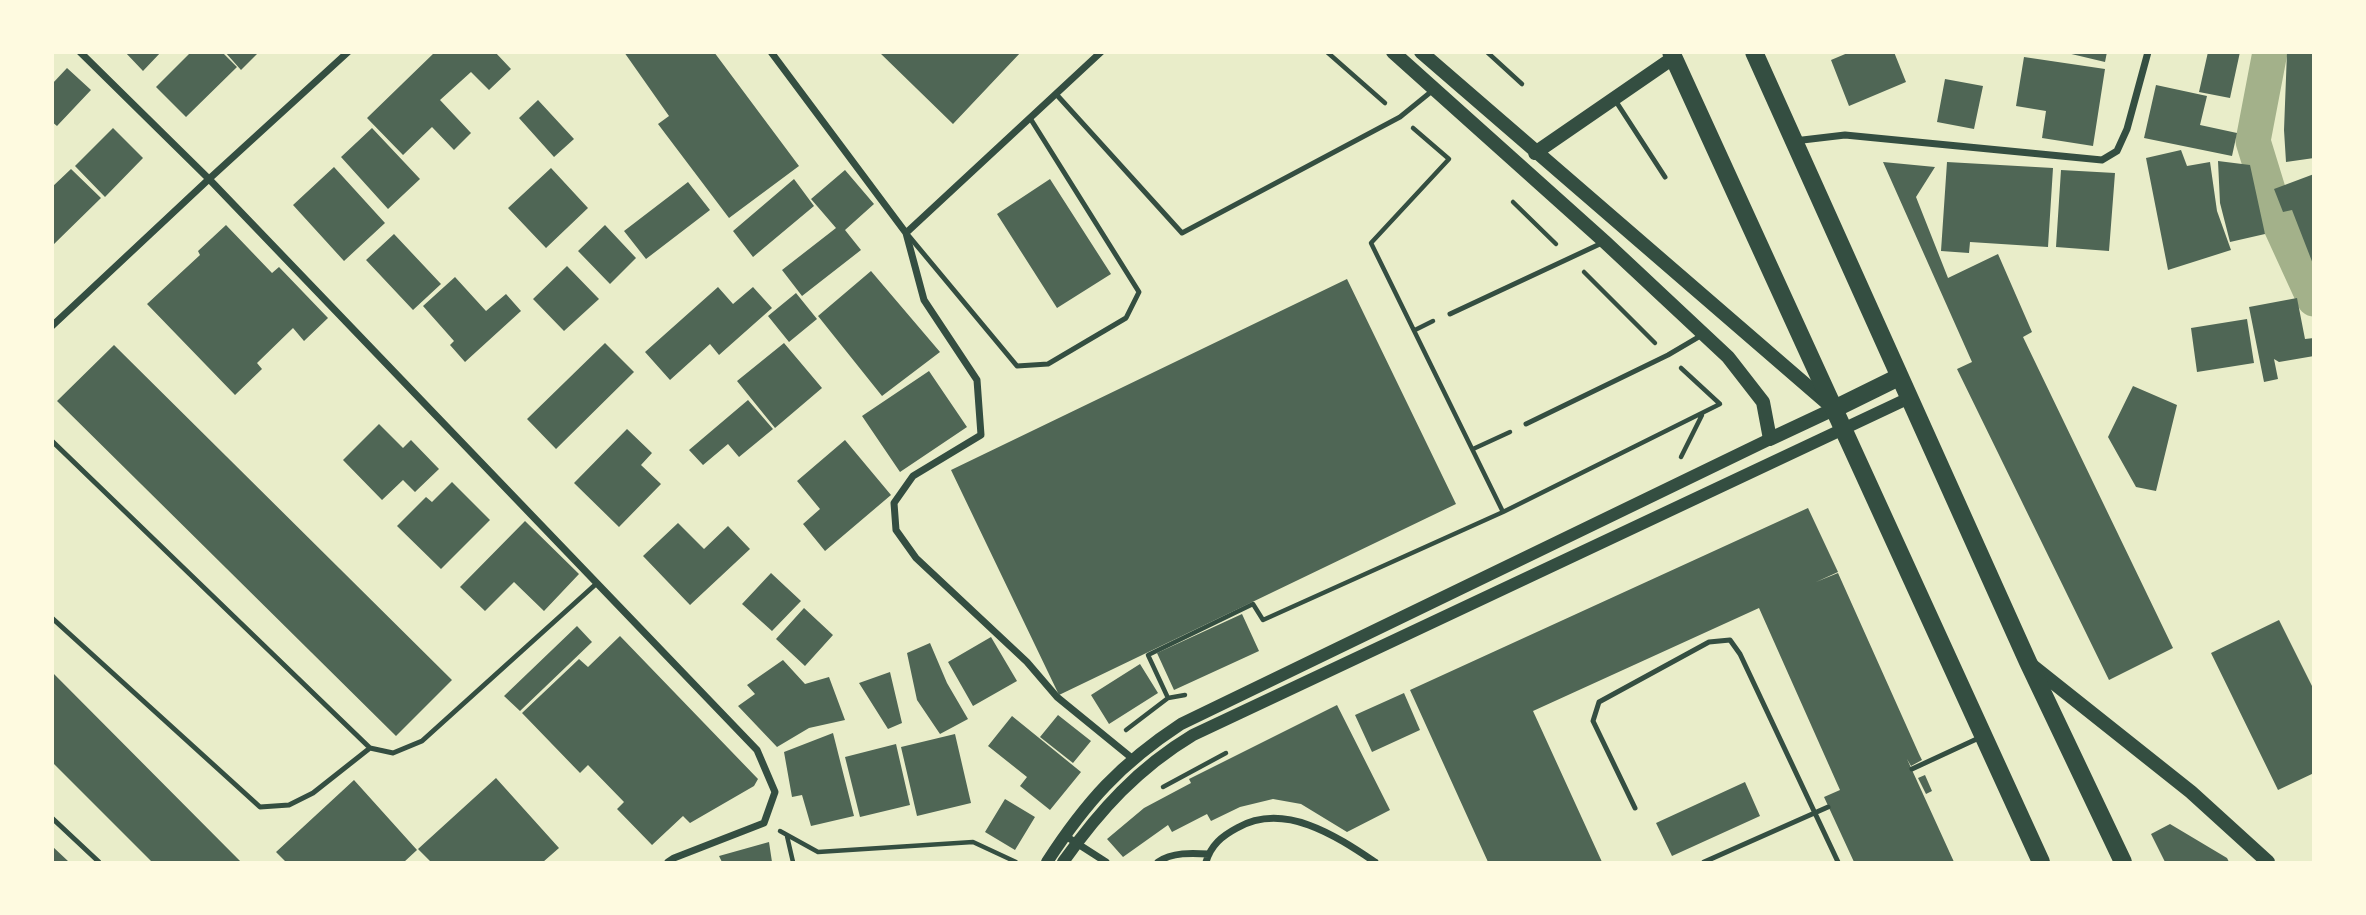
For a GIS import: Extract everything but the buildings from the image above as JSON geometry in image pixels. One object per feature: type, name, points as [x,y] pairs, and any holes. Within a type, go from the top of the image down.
[{"type":"main road","points":[[1393,52],[1605,242],[1728,357],[1763,402],[1770,439],[1899,377]]},
{"type":"main road","points":[[1421,52],[1833,409]]},
{"type":"main road","points":[[1754,52],[2028,663],[2123,863]]},
{"type":"main road","points":[[1535,153],[1672,55],[2042,863]]},
{"type":"main road","points":[[2028,663],[2191,792],[2268,863]]},
{"type":"street","points":[[80,52],[209,179],[757,750],[775,792],[764,823],[674,858],[668,863]]},
{"type":"street","points":[[52,326],[348,52]]},
{"type":"street","points":[[771,52],[906,233],[924,300],[977,380],[981,435],[913,476],[894,503],[896,530],[916,558],[1027,662],[1057,697],[1133,759]]},
{"type":"street","points":[[906,233],[1101,52]]},
{"type":"street","points":[[1793,141],[1845,135],[2102,160],[2116,151],[2127,129],[2148,52]]},
{"type":"street","points":[[1063,863],[1076,843],[1125,786],[1166,752],[1193,735],[1909,398]]},
{"type":"street","points":[[1046,863],[1064,835],[1105,785],[1133,759],[1181,724],[1770,439]]},
{"type":"street","points":[[1206,863],[1221,837],[1251,820],[1292,818],[1343,841],[1375,863]]},
{"type":"street","points":[[1064,835],[1106,863]]},
{"type":"street","points":[[1158,863],[1166,857],[1209,854]]},
{"type":"lane","points":[[1056,94],[1182,233],[1400,117],[1433,90]]},
{"type":"lane","points":[[1614,97],[1665,177]]},
{"type":"lane","points":[[906,233],[1017,366],[1048,364],[1126,318],[1139,292],[1030,118]]},
{"type":"lane","points":[[1450,314],[1605,242]]},
{"type":"lane","points":[[1526,424],[1668,355],[1704,333]]},
{"type":"lane","points":[[52,441],[370,748],[393,753],[422,741],[596,584]]},
{"type":"lane","points":[[52,618],[260,807],[289,805],[313,793],[370,748]]},
{"type":"lane","points":[[1635,808],[1593,720],[1599,702],[1709,642],[1730,640],[1740,653],[1838,863]]},
{"type":"lane","points":[[1912,769],[1983,736]]},
{"type":"lane","points":[[1704,863],[1828,807]]},
{"type":"lane","points":[[52,818],[99,863]]},
{"type":"path","points":[[1487,52],[1522,84]]},
{"type":"path","points":[[1449,159],[1371,243],[1503,512]]},
{"type":"path","points":[[1175,642],[1253,604],[1263,620],[1503,512],[1720,404],[1513,202]]},
{"type":"path","points":[[1472,449],[1526,424]]},
{"type":"path","points":[[1209,760],[1226,752]]},
{"type":"path","points":[[764,823],[818,852],[973,842],[1016,863]]},
{"type":"path","points":[[787,835],[793,863]]},
{"type":"waterway","points":[[2270,52],[2253,141],[2276,216],[2314,299]]}]
